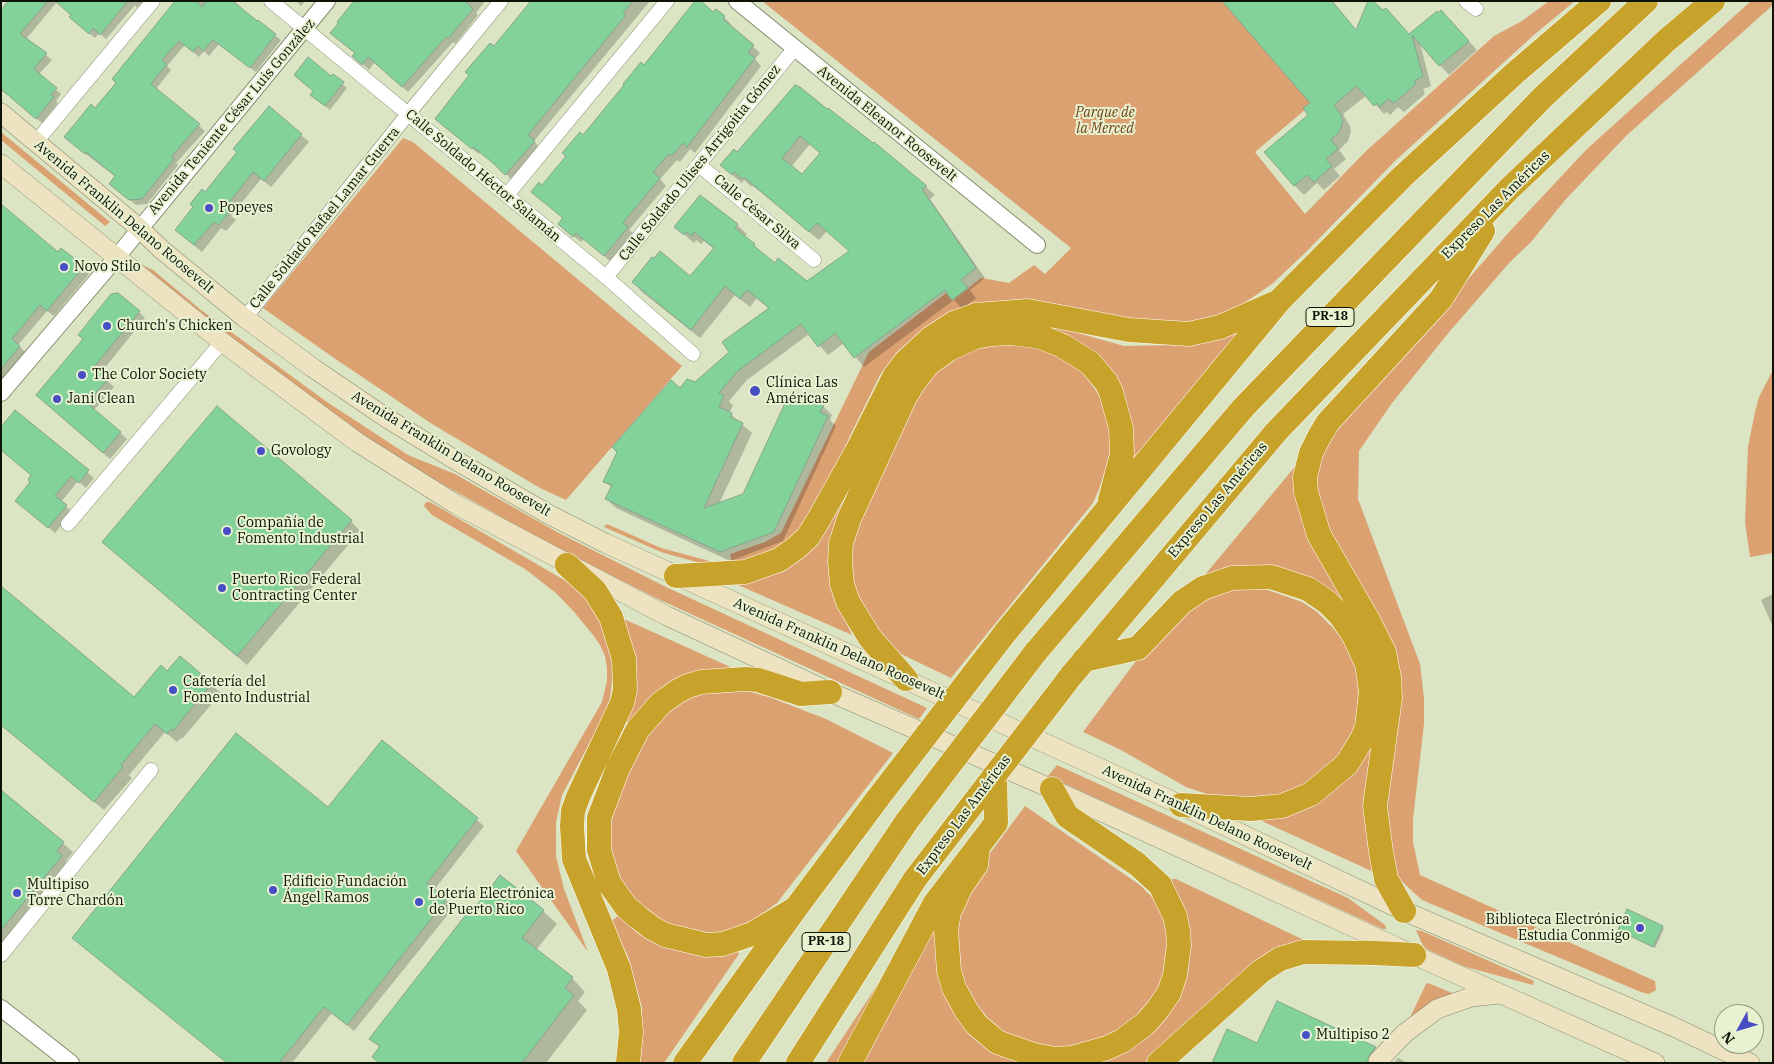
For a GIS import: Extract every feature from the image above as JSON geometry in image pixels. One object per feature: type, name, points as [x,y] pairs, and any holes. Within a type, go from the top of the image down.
[{"type":"highway","points":[[685,1063],[796,908],[1005,633],[1280,300],[1402,177],[1515,73],[1599,1]]},
{"type":"highway","name":"PR-18","points":[[744,1063],[907,821],[1035,653],[1243,408],[1542,98],[1646,1]]},
{"type":"highway","name":"Expreso Las Américas","points":[[798,1063],[910,888],[941,845],[1077,668],[1276,432],[1510,189],[1667,40],[1713,1]]},
{"type":"highway","points":[[1404,911],[1386,879],[1375,806],[1390,698],[1389,677],[1384,652],[1368,620],[1319,535],[1306,492],[1305,477],[1311,453],[1318,437],[1328,422],[1441,299],[1510,189]]},
{"type":"highway","points":[[676,576],[745,572],[779,560],[796,548],[808,537],[819,519],[858,449],[894,377],[912,355],[931,338],[954,323],[976,315],[1028,311],[1129,330],[1189,334],[1220,327],[1280,300]]},
{"type":"highway","points":[[906,679],[870,638],[848,602],[842,584],[841,543],[849,519],[904,399],[928,364],[949,348],[975,337],[1013,333],[1051,340],[1090,363],[1106,382],[1111,392],[1121,428],[1122,454],[1108,510]]},
{"type":"highway","points":[[567,565],[595,591],[611,617],[624,659],[625,690],[622,703],[578,797],[573,811],[572,826],[574,859],[618,969],[630,1009],[631,1032],[628,1063]]},
{"type":"highway","points":[[1077,668],[1138,648],[1182,602],[1203,588],[1232,578],[1272,577],[1308,589],[1327,602],[1340,615],[1353,634],[1367,664],[1371,692],[1367,727],[1347,764],[1311,794],[1282,806],[1251,809],[1181,805]]},
{"type":"highway","points":[[796,908],[752,934],[723,944],[706,945],[665,935],[652,928],[633,912],[616,895],[609,883],[599,850],[599,818],[618,768],[638,729],[662,703],[678,691],[701,682],[745,679],[758,680],[801,694],[830,692]]},
{"type":"highway","points":[[850,1063],[935,904],[974,858],[996,824],[995,775]]},
{"type":"highway","points":[[974,858],[949,912],[946,930],[949,971],[959,998],[976,1024],[997,1042],[1034,1055],[1055,1059],[1089,1054],[1122,1041],[1145,1024],[1169,993],[1176,974],[1179,945],[1175,916],[1160,885],[1137,864],[1067,816],[1052,789]]},
{"type":"highway","points":[[1159,1063],[1260,972],[1280,959],[1303,952],[1414,955]]},
{"type":"main road","name":"Avenida Franklin Delano Roosevelt","points":[[1,113],[245,318],[320,374],[456,461],[548,514],[676,576],[1181,805],[1404,911],[1674,1027],[1750,1063]]},
{"type":"main road","points":[[1,164],[222,342],[357,442],[457,505],[567,565],[667,616],[830,692],[1052,789],[1655,1063]]},
{"type":"main road","points":[[1378,1060],[1412,1028],[1437,1009],[1471,997],[1502,994]]},
{"type":"street","points":[[36,142],[153,1]]},
{"type":"street","name":"Calle Soldado Héctor Salamán","points":[[271,1],[606,277],[693,354]]},
{"type":"street","name":"Avenida Teniente César Luis González","points":[[1,393],[116,258],[327,1]]},
{"type":"street","name":"Calle Soldado Rafael Lamar Guerra","points":[[245,318],[501,1]]},
{"type":"street","points":[[507,195],[667,1]]},
{"type":"street","name":"Avenida Eleanor Roosevelt","points":[[737,1],[1037,245]]},
{"type":"street","name":"Calle Soldado Ulises Arrigoitia Gómez","points":[[606,277],[794,49]]},
{"type":"street","name":"Calle César Silva","points":[[700,165],[814,260]]},
{"type":"street","points":[[68,524],[222,342]]},
{"type":"street","points":[[1,955],[151,770]]},
{"type":"street","points":[[1,1008],[71,1063]]},
{"type":"green space","name":"Parque de la Merced","points":[[762,1],[1223,1],[1312,104],[1255,152],[1305,214],[1365,152],[1494,36],[1522,21],[1549,1],[1575,1],[1535,34],[1396,160],[1272,284],[1237,308],[1208,319],[1167,325],[1022,304],[920,332],[897,352],[880,375],[832,478],[787,549],[733,567],[730,554],[765,542],[781,533],[869,352],[946,293],[952,301],[981,278],[1009,283],[1034,265],[1045,274],[1071,248]]},
{"type":"green space","points":[[1751,1],[1773,1],[1773,5],[1627,135],[1566,199],[1531,242],[1510,262],[1450,331],[1392,403],[1359,451],[1358,499],[1420,664],[1424,698],[1424,724],[1413,819],[1413,842],[1420,875],[1655,981],[1656,990],[1649,994],[1422,900],[1397,877],[1383,802],[1390,765],[1324,525],[1314,473],[1319,450],[1510,231],[1587,149]]},
{"type":"green space","points":[[1,132],[110,222],[105,226],[1,140]]},
{"type":"green space","points":[[403,138],[413,142],[682,366],[566,500],[540,488],[432,424],[263,308]]},
{"type":"green space","points":[[142,265],[153,270],[201,310],[327,402],[408,455],[455,474],[557,532],[664,586],[927,708],[919,719],[656,598],[551,545],[446,486],[405,462],[349,425],[240,348],[140,268]]},
{"type":"green space","points":[[1015,321],[1057,327],[1124,346],[1177,345],[1211,340],[1240,329],[1244,332],[1132,459],[1129,453],[1128,423],[1120,393],[1100,363],[1075,344],[1053,334],[1015,326],[984,328],[956,337],[935,349],[908,375],[901,386],[923,388],[930,378],[954,358],[978,345],[1011,343],[1052,350],[1082,371],[1104,402],[1113,447],[1093,503],[951,678],[901,654],[878,636],[857,603],[850,577],[850,555],[855,533],[870,490],[847,499],[833,538],[831,553],[834,587],[839,606],[852,635],[729,581],[753,579],[781,566],[804,552],[823,536],[837,512],[894,386],[916,359],[933,345],[954,333],[982,325]]},
{"type":"green space","points":[[1773,370],[1773,553],[1750,557],[1745,522],[1748,447],[1759,397]]},
{"type":"green space","points":[[1298,463],[1297,498],[1301,514],[1312,540],[1366,639],[1380,687],[1379,716],[1366,809],[1367,827],[1378,874],[1251,815],[1280,814],[1320,798],[1332,790],[1354,767],[1364,750],[1372,727],[1376,703],[1377,688],[1374,669],[1364,640],[1343,610],[1323,591],[1296,574],[1270,567],[1243,569],[1206,578],[1204,576]]},
{"type":"green space","points":[[426,502],[430,502],[571,584],[587,600],[603,628],[612,660],[613,672],[610,699],[598,727],[562,795],[556,822],[556,856],[564,889],[588,952],[516,851],[602,702],[607,681],[605,656],[593,635],[556,593],[525,569],[432,515],[424,506]]},
{"type":"green space","points":[[607,524],[661,548],[713,562],[715,563],[714,567],[661,552],[604,527]]},
{"type":"green space","points":[[1239,587],[1265,589],[1302,602],[1317,612],[1334,629],[1351,652],[1359,678],[1357,717],[1352,744],[1289,799],[1228,801],[1186,787],[1121,750],[1083,732],[1162,629],[1207,593]]},
{"type":"green space","points":[[615,615],[737,670],[629,723],[623,720]]},
{"type":"green space","points":[[744,690],[772,698],[826,719],[893,753],[777,903],[753,920],[724,932],[700,933],[676,927],[658,919],[645,910],[627,891],[615,868],[607,839],[610,814],[639,745],[664,715],[692,694]]},
{"type":"green space","points":[[1057,765],[1348,898],[1385,925],[1386,929],[1048,776]]},
{"type":"green space","points":[[1025,806],[1140,885],[1162,911],[1168,939],[1167,962],[1161,988],[1148,1006],[1111,1038],[1064,1049],[1021,1042],[997,1029],[973,1000],[964,984],[953,944],[955,920],[976,872]]},
{"type":"green space","points":[[1172,879],[1176,879],[1308,942],[1144,1063],[1095,1063],[1173,998],[1167,883]]},
{"type":"green space","points":[[937,911],[938,969],[1022,1063],[857,1063]]},
{"type":"green space","points":[[619,915],[639,934],[657,943],[713,955],[738,952],[739,954],[664,1063],[640,1063],[642,1008],[629,959],[612,921]]},
{"type":"green space","points":[[1416,930],[1534,981],[1533,985],[1466,967],[1424,948]]},
{"type":"green space","points":[[1428,983],[1462,997],[1407,1024],[1426,984]]},
{"type":"green space","points":[[876,987],[880,989],[842,1063],[826,1063]]},
{"type":"building","points":[[8,1],[48,1],[20,34],[47,53],[34,69],[57,88],[51,95],[54,97],[36,119],[1,89],[1,10]]},
{"type":"building","points":[[55,1],[128,1],[100,35],[93,28],[89,34],[69,17],[71,15]]},
{"type":"building","points":[[175,1],[196,1],[202,7],[207,1],[233,1],[276,34],[250,68],[213,40],[203,51],[198,46],[193,52],[179,41],[162,60],[167,64],[151,84],[200,124],[171,157],[174,159],[142,199],[129,200],[109,184],[115,176],[64,137],[91,104],[95,108],[116,83],[112,79]]},
{"type":"building","points":[[354,1],[465,1],[473,9],[448,39],[446,37],[402,87],[368,57],[362,65],[352,56],[355,53],[330,33]]},
{"type":"building","points":[[531,1],[633,1],[623,13],[626,15],[528,135],[535,141],[505,175],[473,147],[472,149],[435,119],[469,75],[465,72],[490,43],[494,46]]},
{"type":"building","points":[[695,1],[701,1],[713,12],[716,9],[725,16],[723,19],[754,45],[748,52],[755,58],[687,147],[683,143],[672,156],[669,154],[653,172],[660,178],[623,223],[628,227],[604,256],[576,233],[573,237],[558,224],[563,218],[531,192],[539,182],[542,185],[566,156],[562,153],[580,132],[583,135],[641,62],[644,65]]},
{"type":"building","points":[[1222,1],[1332,1],[1356,30],[1368,1],[1373,1],[1383,10],[1386,8],[1409,34],[1437,11],[1438,13],[1441,10],[1469,41],[1439,66],[1412,35],[1423,77],[1415,80],[1416,84],[1394,103],[1388,99],[1380,107],[1377,103],[1374,106],[1357,86],[1334,105],[1341,115],[1343,122],[1339,132],[1331,140],[1338,149],[1326,159],[1332,166],[1314,182],[1307,175],[1294,186],[1264,152],[1308,115],[1303,108],[1310,103]]},
{"type":"building","points":[[308,57],[331,76],[333,74],[344,82],[325,106],[310,95],[313,91],[294,75]]},
{"type":"building","name":"Clínica Las Américas","points":[[795,85],[800,87],[827,109],[874,142],[927,186],[922,189],[976,268],[961,280],[968,288],[952,300],[945,290],[854,358],[835,333],[818,347],[801,324],[738,371],[719,393],[724,395],[719,407],[732,413],[731,417],[743,423],[704,508],[743,494],[787,399],[794,402],[798,393],[824,405],[820,412],[828,416],[774,532],[720,552],[605,499],[612,485],[603,482],[617,452],[612,447],[671,380],[680,388],[687,379],[695,382],[729,352],[722,342],[769,308],[747,290],[740,299],[725,286],[691,330],[632,282],[652,257],[654,258],[660,251],[690,276],[714,248],[694,232],[692,236],[686,232],[684,235],[674,227],[700,195],[738,224],[735,228],[775,263],[778,258],[807,281],[849,251],[817,223],[809,232],[744,177],[742,179],[734,172],[732,175],[720,165],[734,149],[737,152]],"holes":[[[800,136],[820,153],[802,174],[782,158]]]},
{"type":"building","points":[[269,106],[302,134],[264,181],[253,172],[225,208],[229,212],[219,225],[214,222],[194,245],[175,230],[193,207],[190,204],[202,189],[205,192],[237,152],[233,149]]},
{"type":"building","points":[[1,204],[58,252],[61,248],[84,266],[47,311],[40,305],[12,339],[20,346],[1,369]]},
{"type":"building","points":[[118,293],[140,311],[94,367],[108,379],[87,403],[121,432],[103,453],[36,395],[83,339],[78,335],[111,294]]},
{"type":"building","name":"Compañía de Fomento Industrial","points":[[217,406],[352,520],[237,656],[102,542]]},
{"type":"building","points":[[15,410],[89,470],[79,483],[71,476],[55,496],[67,505],[48,528],[15,501],[30,482],[28,480],[31,475],[1,450],[1,427]]},
{"type":"building","points":[[1,586],[134,697],[161,665],[167,671],[180,656],[212,683],[173,731],[171,729],[167,734],[155,724],[121,765],[123,767],[94,802],[1,725]]},
{"type":"building","name":"Edificio Fundación Ángel Ramos","points":[[236,733],[328,807],[382,740],[478,818],[427,883],[447,899],[347,1025],[324,1007],[279,1063],[227,1063],[72,938]]},
{"type":"building","name":"Multipiso Torre Chardón","points":[[1,790],[64,842],[57,851],[62,856],[1,930]]},
{"type":"building","points":[[500,875],[544,910],[522,938],[573,977],[565,988],[574,995],[522,1063],[379,1063],[372,1057],[380,1046],[369,1039],[468,912],[470,914]]},
{"type":"building","name":"Biblioteca Electrónica Estudia Conmigo","points":[[1627,909],[1663,926],[1653,947],[1618,930]]},
{"type":"building","name":"Multipiso 2","points":[[1277,1001],[1376,1047],[1370,1054],[1367,1063],[1212,1063],[1227,1029],[1257,1043]]},
{"type":"place","name":"Popeyes","points":[[209,208]]},
{"type":"place","name":"Novo Stilo","points":[[64,267]]},
{"type":"place","name":"Church's Chicken","points":[[107,326]]},
{"type":"place","name":"The Color Society","points":[[82,375]]},
{"type":"place","name":"Clínica Las Américas","points":[[755,391]]},
{"type":"place","name":"Jani Clean","points":[[57,399]]},
{"type":"place","name":"Govology","points":[[261,451]]},
{"type":"place","name":"Compañía de Fomento Industrial","points":[[227,531]]},
{"type":"place","name":"Puerto Rico Federal Contracting Center","points":[[222,588]]},
{"type":"place","name":"Cafetería del Fomento Industrial","points":[[173,690]]},
{"type":"place","name":"Edificio Fundación Ángel Ramos","points":[[273,890]]},
{"type":"place","name":"Multipiso Torre Chardón","points":[[17,893]]},
{"type":"place","name":"Lotería Electrónica de Puerto Rico","points":[[419,902]]},
{"type":"place","name":"Biblioteca Electrónica Estudia Conmigo","points":[[1640,928]]},
{"type":"place","name":"Multipiso 2","points":[[1306,1035]]}]
